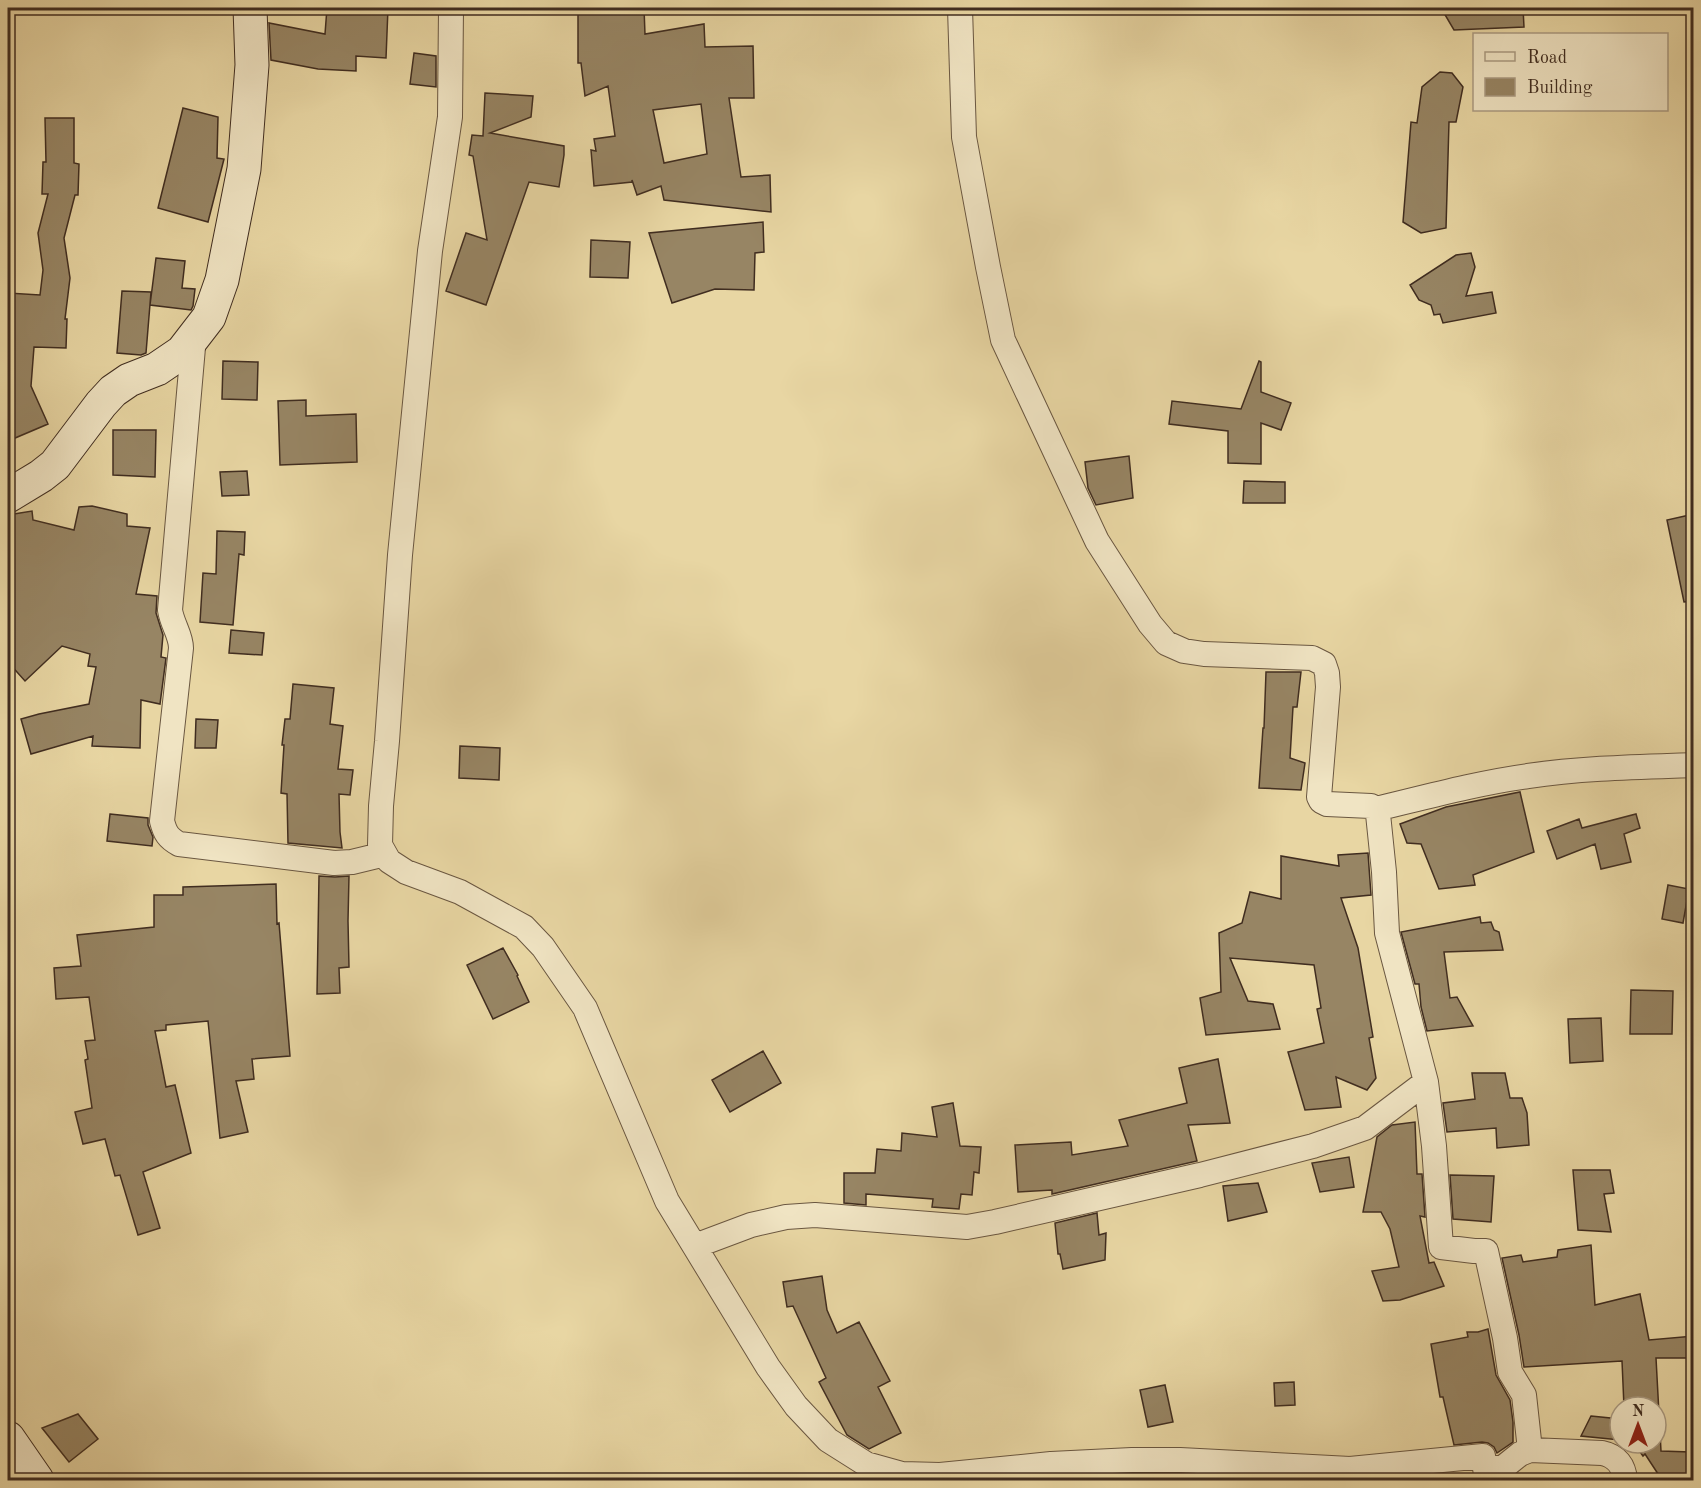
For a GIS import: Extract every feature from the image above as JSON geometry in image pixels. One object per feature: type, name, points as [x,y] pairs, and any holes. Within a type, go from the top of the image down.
[{"type":"street","points":[[8,495],[56,465],[113,391],[129,380],[157,369],[182,352],[209,317],[222,280],[244,169],[252,65],[250,8]]},
{"type":"street","points":[[451,8],[450,117],[430,251],[399,566],[380,845],[389,861],[406,872],[460,892],[524,927],[543,947],[585,1008],[667,1201],[768,1367],[796,1406],[828,1440],[866,1464],[902,1474],[940,1475],[1051,1464],[1132,1460],[1180,1460],[1350,1469],[1483,1456],[1486,1476],[1530,1450],[1608,1454],[1614,1456],[1618,1461],[1625,1480]]},
{"type":"street","points":[[960,8],[964,138],[1003,340],[1097,541],[1150,624],[1166,643],[1184,651],[1204,654],[1312,658],[1324,664],[1328,687],[1319,797],[1327,804],[1371,806],[1378,814],[1387,933],[1426,1082],[1434,1146],[1441,1246],[1486,1251],[1510,1372],[1524,1395],[1530,1450]]},
{"type":"street","points":[[194,336],[170,610],[181,648],[162,821],[164,831],[170,839],[179,844],[343,864],[385,854]]},
{"type":"street","points":[[1376,809],[1464,788],[1528,776],[1618,767],[1694,765]]},
{"type":"street","points":[[695,1246],[752,1225],[786,1216],[815,1215],[967,1227],[996,1222],[1200,1175],[1313,1146],[1365,1128],[1426,1082]]},
{"type":"street","points":[[8,1438],[37,1480]]},
{"type":"building","points":[[327,8],[388,8],[386,58],[356,56],[356,71],[318,69],[271,60],[269,23],[325,34]]},
{"type":"building","points":[[578,8],[644,8],[645,34],[704,24],[705,47],[753,46],[754,98],[729,98],[741,177],[770,175],[771,212],[664,200],[661,186],[637,195],[632,180],[632,182],[594,186],[591,150],[596,151],[594,139],[615,136],[608,86],[585,96],[581,63],[578,63]],"holes":[[[701,104],[707,154],[664,163],[653,110]]]},
{"type":"building","points":[[1441,8],[1523,8],[1524,27],[1454,30]]},
{"type":"building","points":[[414,53],[436,56],[436,87],[410,84]]},
{"type":"building","points":[[1440,72],[1452,73],[1463,87],[1456,122],[1449,122],[1446,228],[1421,233],[1403,222],[1411,122],[1417,123],[1422,87]]},
{"type":"building","points":[[485,93],[533,96],[531,117],[490,133],[564,146],[559,187],[529,182],[486,305],[446,291],[466,233],[487,240],[473,156],[469,155],[472,135],[483,136]]},
{"type":"building","points":[[183,108],[218,117],[217,158],[224,159],[208,222],[158,208]]},
{"type":"building","points":[[45,118],[74,118],[74,163],[79,164],[78,195],[75,195],[64,238],[70,278],[65,319],[67,319],[66,348],[34,347],[31,386],[48,424],[8,441],[11,336],[8,335],[8,293],[40,295],[43,270],[38,233],[48,194],[42,194],[43,162],[46,162]]},
{"type":"building","points":[[763,222],[764,252],[755,253],[754,290],[715,289],[672,303],[649,233]]},
{"type":"building","points":[[591,240],[630,242],[628,278],[590,277]]},
{"type":"building","points":[[1471,253],[1475,267],[1466,296],[1492,292],[1496,313],[1443,323],[1440,314],[1434,315],[1431,305],[1419,300],[1410,285],[1456,255]]},
{"type":"building","points":[[156,258],[185,261],[182,288],[195,289],[191,310],[150,305]]},
{"type":"building","points":[[122,291],[151,292],[146,353],[141,355],[117,353]]},
{"type":"building","points":[[223,361],[258,362],[257,400],[222,399]]},
{"type":"building","points":[[1259,361],[1261,362],[1261,392],[1291,403],[1281,430],[1261,423],[1261,464],[1228,463],[1228,431],[1169,424],[1172,401],[1241,409]]},
{"type":"building","points":[[306,400],[306,416],[356,414],[357,462],[280,465],[278,401]]},
{"type":"building","points":[[113,430],[156,430],[155,477],[113,475]]},
{"type":"building","points":[[1129,456],[1133,498],[1096,505],[1088,488],[1085,462]]},
{"type":"building","points":[[247,471],[249,495],[222,496],[220,472]]},
{"type":"building","points":[[1244,481],[1285,482],[1285,503],[1243,503]]},
{"type":"building","points":[[92,506],[127,514],[127,526],[150,528],[136,594],[157,596],[156,613],[163,635],[161,657],[166,658],[160,704],[141,700],[140,748],[92,746],[93,736],[31,754],[21,719],[89,704],[96,667],[88,666],[90,654],[62,646],[25,681],[8,662],[8,515],[32,511],[33,520],[74,530],[79,507]]},
{"type":"building","points":[[1694,514],[1694,601],[1684,602],[1667,520]]},
{"type":"building","points":[[217,531],[245,532],[244,555],[239,554],[233,625],[200,622],[203,573],[216,574]]},
{"type":"building","points":[[231,630],[264,633],[262,655],[229,653]]},
{"type":"building","points":[[1266,672],[1301,672],[1297,707],[1293,707],[1290,758],[1305,763],[1301,790],[1259,788]]},
{"type":"building","points":[[293,684],[334,688],[330,724],[343,726],[338,769],[353,770],[350,795],[339,794],[342,848],[288,843],[287,794],[281,793],[284,745],[282,745],[285,719],[290,719]]},
{"type":"building","points":[[196,719],[218,720],[216,748],[195,748]]},
{"type":"building","points":[[460,746],[500,748],[499,780],[459,778]]},
{"type":"building","points":[[1520,792],[1534,852],[1473,875],[1475,885],[1439,889],[1421,844],[1407,843],[1400,824],[1446,807]]},
{"type":"building","points":[[110,814],[148,818],[153,837],[152,846],[107,841]]},
{"type":"building","points":[[1636,814],[1640,828],[1624,834],[1631,862],[1601,869],[1595,844],[1557,859],[1547,831],[1579,819],[1582,828]]},
{"type":"building","points":[[1368,853],[1371,895],[1341,898],[1358,948],[1373,1037],[1369,1038],[1376,1078],[1367,1090],[1336,1077],[1341,1107],[1305,1110],[1288,1052],[1324,1043],[1317,1009],[1321,1008],[1314,965],[1230,958],[1248,1001],[1273,1004],[1280,1029],[1206,1035],[1200,998],[1221,992],[1219,933],[1242,923],[1250,892],[1281,899],[1281,856],[1339,866],[1338,855]]},
{"type":"building","points":[[319,876],[349,876],[349,967],[339,968],[340,993],[317,994]]},
{"type":"building","points":[[276,884],[277,924],[279,923],[290,1056],[252,1059],[254,1079],[236,1081],[248,1132],[220,1138],[208,1021],[166,1025],[166,1030],[155,1031],[166,1087],[175,1085],[191,1153],[143,1172],[160,1228],[138,1235],[120,1175],[115,1176],[105,1139],[83,1144],[75,1112],[92,1108],[85,1060],[88,1059],[85,1041],[95,1040],[89,997],[56,999],[54,968],[81,966],[77,935],[154,927],[154,895],[183,895],[183,887]]},
{"type":"building","points":[[1668,885],[1689,889],[1683,923],[1662,919]]},
{"type":"building","points":[[1480,917],[1481,923],[1491,922],[1494,930],[1499,932],[1503,950],[1444,952],[1450,998],[1457,997],[1473,1026],[1427,1031],[1421,1007],[1419,984],[1415,984],[1401,932]]},
{"type":"building","points":[[503,948],[518,975],[529,1002],[493,1019],[467,965]]},
{"type":"building","points":[[1631,990],[1673,991],[1672,1034],[1630,1034]]},
{"type":"building","points":[[1601,1018],[1603,1061],[1570,1063],[1568,1019]]},
{"type":"building","points":[[763,1051],[781,1083],[730,1112],[712,1080]]},
{"type":"building","points":[[1218,1059],[1230,1123],[1188,1125],[1197,1161],[1052,1194],[1052,1190],[1018,1192],[1015,1145],[1071,1142],[1072,1155],[1128,1146],[1119,1120],[1187,1103],[1179,1068]]},
{"type":"building","points":[[1472,1073],[1505,1073],[1510,1098],[1522,1098],[1527,1113],[1529,1145],[1497,1148],[1496,1128],[1447,1132],[1443,1103],[1475,1099]]},
{"type":"building","points":[[953,1103],[960,1146],[981,1147],[979,1173],[974,1172],[972,1195],[961,1194],[959,1209],[932,1207],[933,1199],[866,1194],[866,1205],[844,1203],[844,1173],[875,1173],[877,1149],[901,1151],[902,1133],[937,1137],[932,1107]]},
{"type":"building","points":[[1415,1122],[1417,1174],[1422,1174],[1425,1217],[1420,1216],[1429,1263],[1434,1262],[1444,1286],[1400,1300],[1383,1301],[1372,1271],[1399,1267],[1390,1229],[1381,1212],[1363,1212],[1377,1137],[1392,1125]]},
{"type":"building","points":[[1349,1157],[1354,1187],[1320,1192],[1312,1163]]},
{"type":"building","points":[[1573,1170],[1610,1170],[1614,1193],[1604,1194],[1611,1232],[1578,1230]]},
{"type":"building","points":[[1450,1175],[1494,1176],[1491,1222],[1453,1219]]},
{"type":"building","points":[[1258,1183],[1267,1212],[1228,1221],[1223,1186]]},
{"type":"building","points":[[1097,1213],[1099,1235],[1106,1233],[1105,1260],[1063,1269],[1060,1254],[1058,1254],[1055,1223]]},
{"type":"building","points":[[1591,1245],[1595,1305],[1640,1294],[1649,1340],[1694,1336],[1694,1358],[1656,1358],[1658,1395],[1623,1395],[1622,1361],[1524,1367],[1502,1258],[1521,1255],[1523,1262],[1557,1257],[1558,1250]]},
{"type":"building","points":[[822,1276],[827,1310],[837,1333],[859,1322],[890,1381],[878,1387],[901,1433],[869,1449],[847,1435],[819,1382],[826,1378],[793,1306],[787,1307],[783,1282]]},
{"type":"building","points":[[1488,1329],[1496,1375],[1510,1400],[1513,1422],[1513,1442],[1497,1453],[1488,1443],[1454,1445],[1443,1397],[1440,1397],[1431,1344],[1468,1337],[1467,1332]]},
{"type":"building","points":[[1294,1382],[1295,1405],[1275,1406],[1274,1383]]},
{"type":"building","points":[[1165,1385],[1173,1422],[1148,1427],[1140,1390]]},
{"type":"building","points":[[78,1414],[98,1439],[69,1462],[42,1428]]},
{"type":"building","points":[[1591,1416],[1608,1418],[1608,1439],[1581,1436]]},
{"type":"building","points":[[1668,1451],[1690,1452],[1690,1476],[1663,1475],[1662,1480],[1646,1455],[1668,1455]]}]
